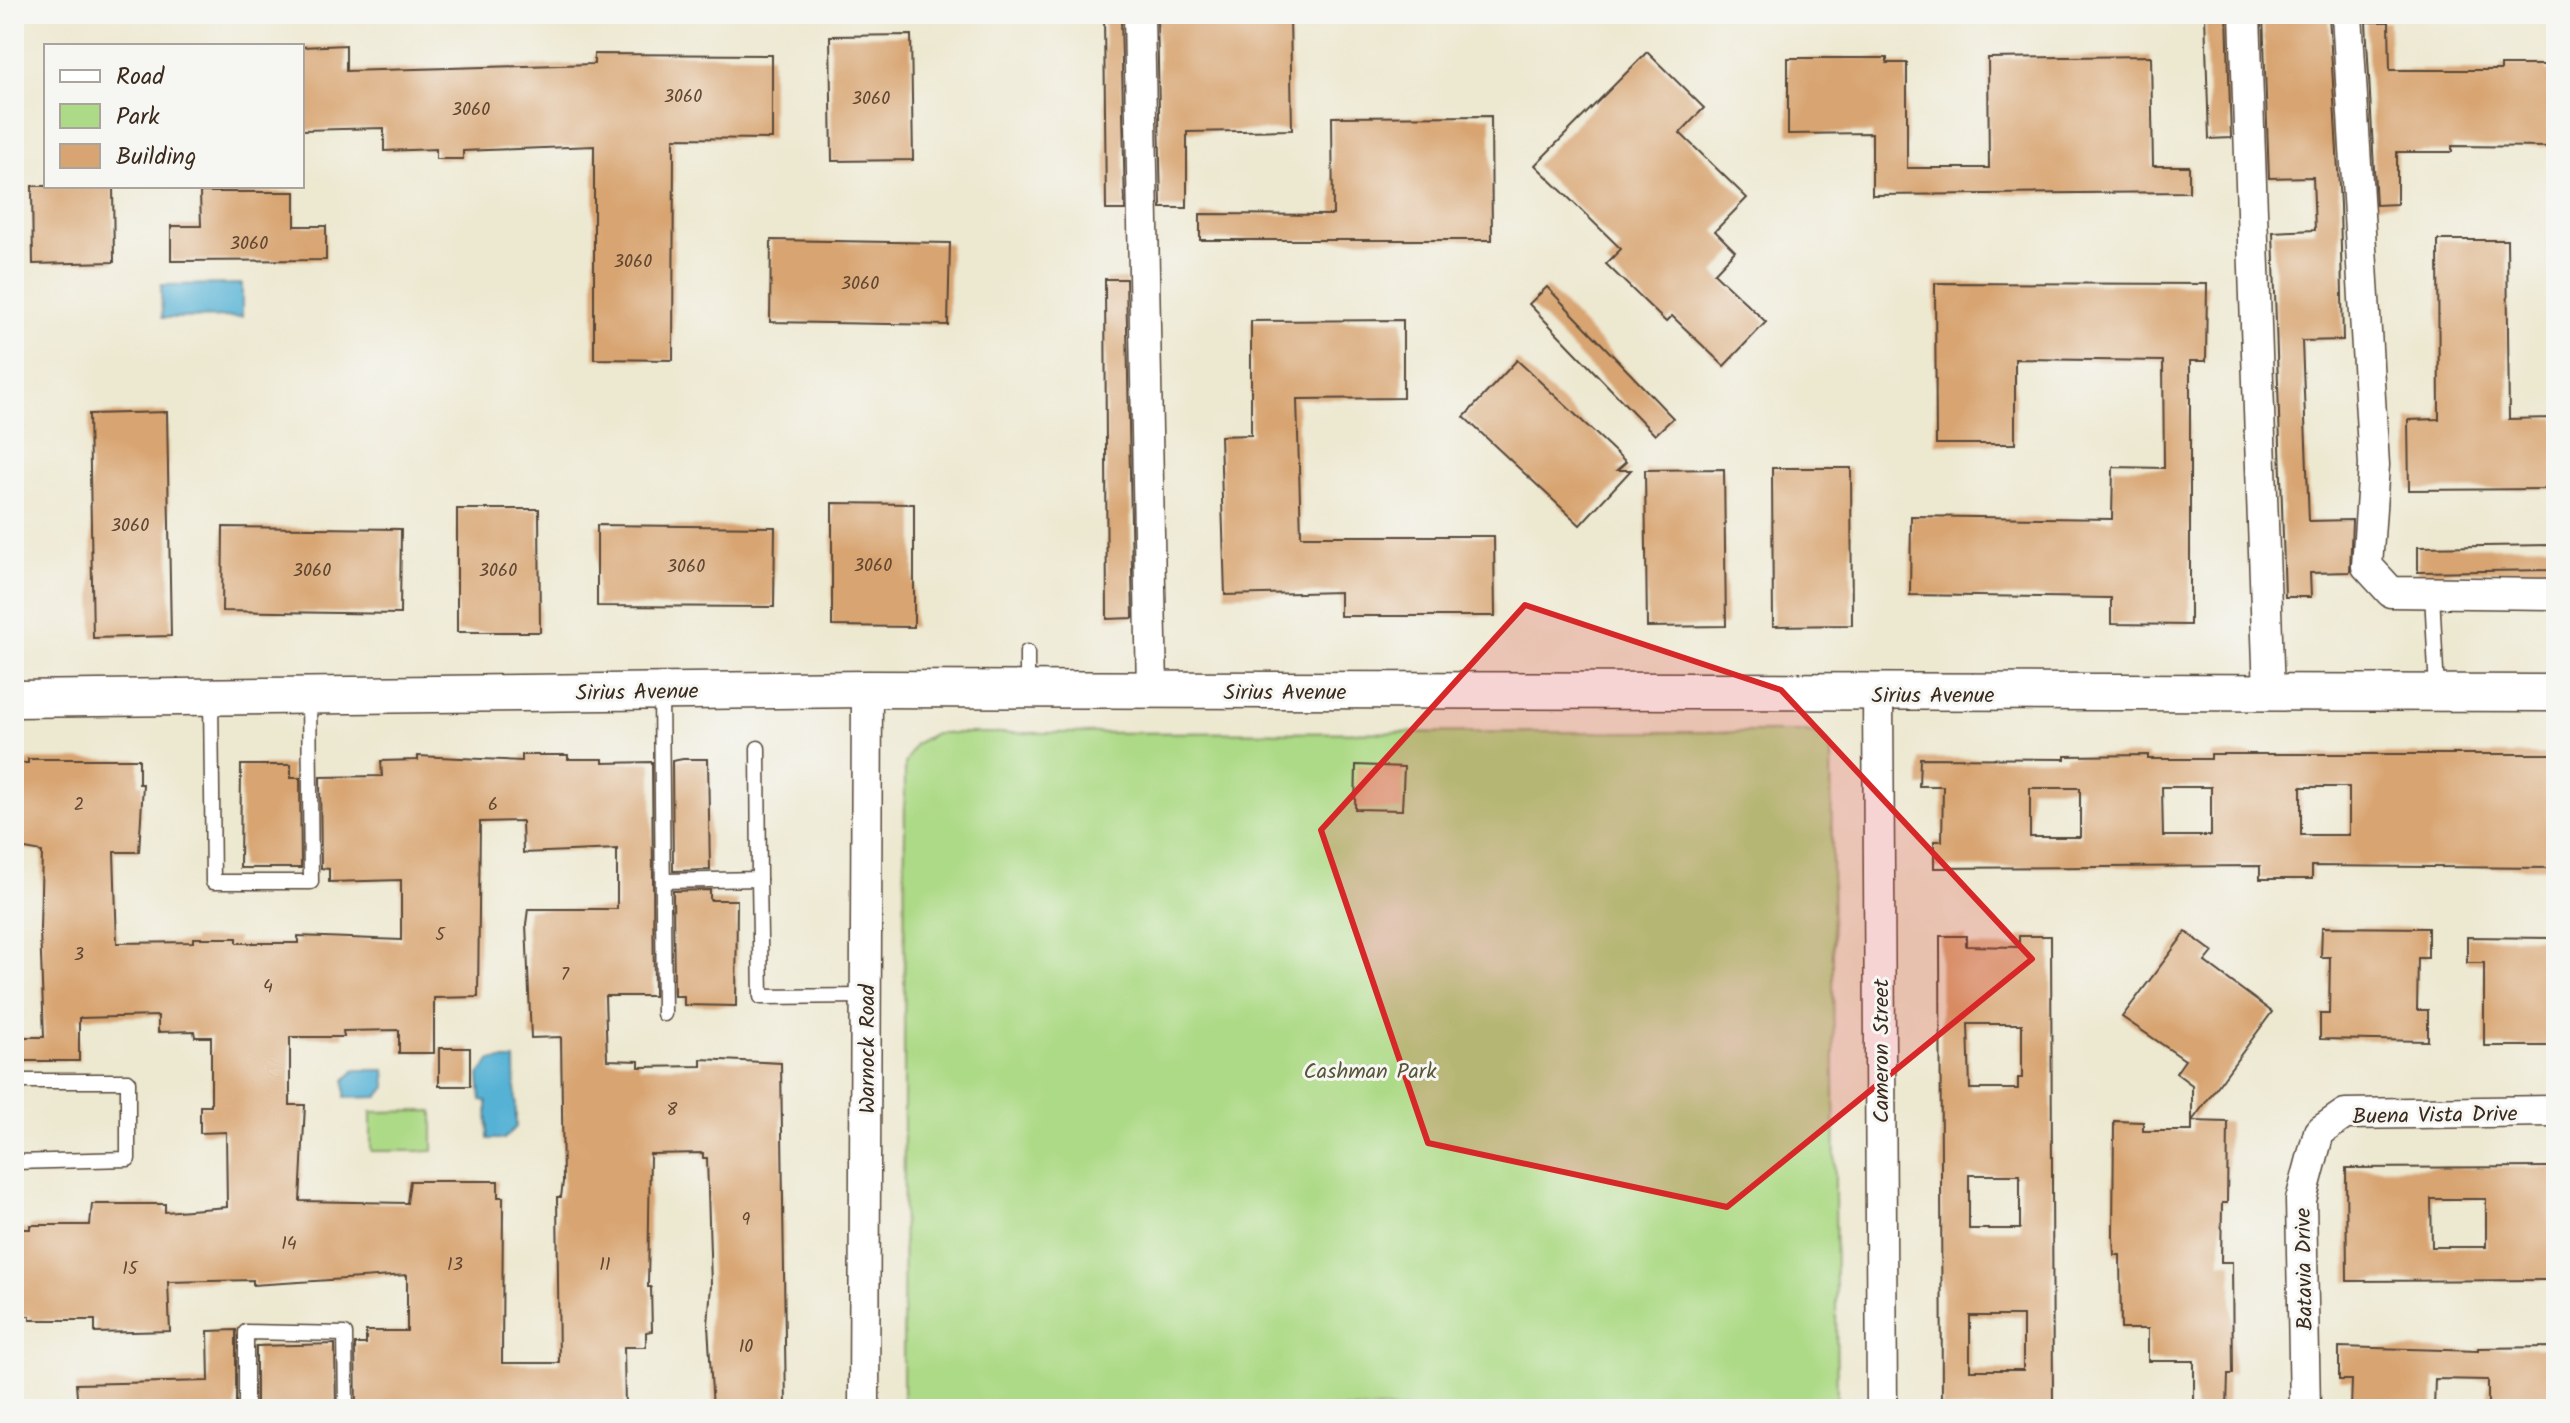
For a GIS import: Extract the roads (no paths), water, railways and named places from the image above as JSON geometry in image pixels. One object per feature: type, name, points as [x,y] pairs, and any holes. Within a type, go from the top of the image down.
[{"type":"street","points":[[1139,14],[1152,691]]},
{"type":"street","points":[[2245,14],[2269,693]]},
{"type":"street","points":[[2347,14],[2374,465],[2367,566],[2391,592],[2556,594]]},
{"type":"street","name":"Sirius Avenue","points":[[14,699],[211,694],[867,689],[1878,694],[2556,693]]},
{"type":"street","name":"Warnock Road","points":[[864,1409],[867,689]]},
{"type":"street","name":"Cameron Street","points":[[1878,694],[1882,1409]]},
{"type":"street","name":"Buena Vista Drive","points":[[2319,1132],[2345,1114],[2556,1111]]},
{"type":"street","name":"Batavia Drive","points":[[2305,1409],[2301,1200],[2319,1132]]},
{"type":"lane","points":[[2432,593],[2437,693]]},
{"type":"lane","points":[[1027,652],[1027,690]]},
{"type":"lane","points":[[661,690],[664,1014]]},
{"type":"lane","points":[[211,694],[213,882],[311,882],[309,695]]},
{"type":"lane","points":[[758,748],[761,997],[866,996]]},
{"type":"lane","points":[[663,881],[759,879]]},
{"type":"lane","points":[[14,1081],[128,1081],[128,1159],[14,1162]]},
{"type":"lane","points":[[246,1409],[246,1332],[345,1334],[346,1409]]},
{"type":"water","points":[[242,284],[242,317],[162,318],[161,285]]},
{"type":"water","points":[[491,1060],[515,1060],[516,1127],[504,1139],[488,1139],[487,1101],[481,1100],[479,1075]]},
{"type":"water","points":[[355,1070],[385,1070],[386,1087],[378,1097],[345,1098],[345,1080]]},
{"type":"park label","name":"Cashman Park","points":[[1370,1070]]}]
